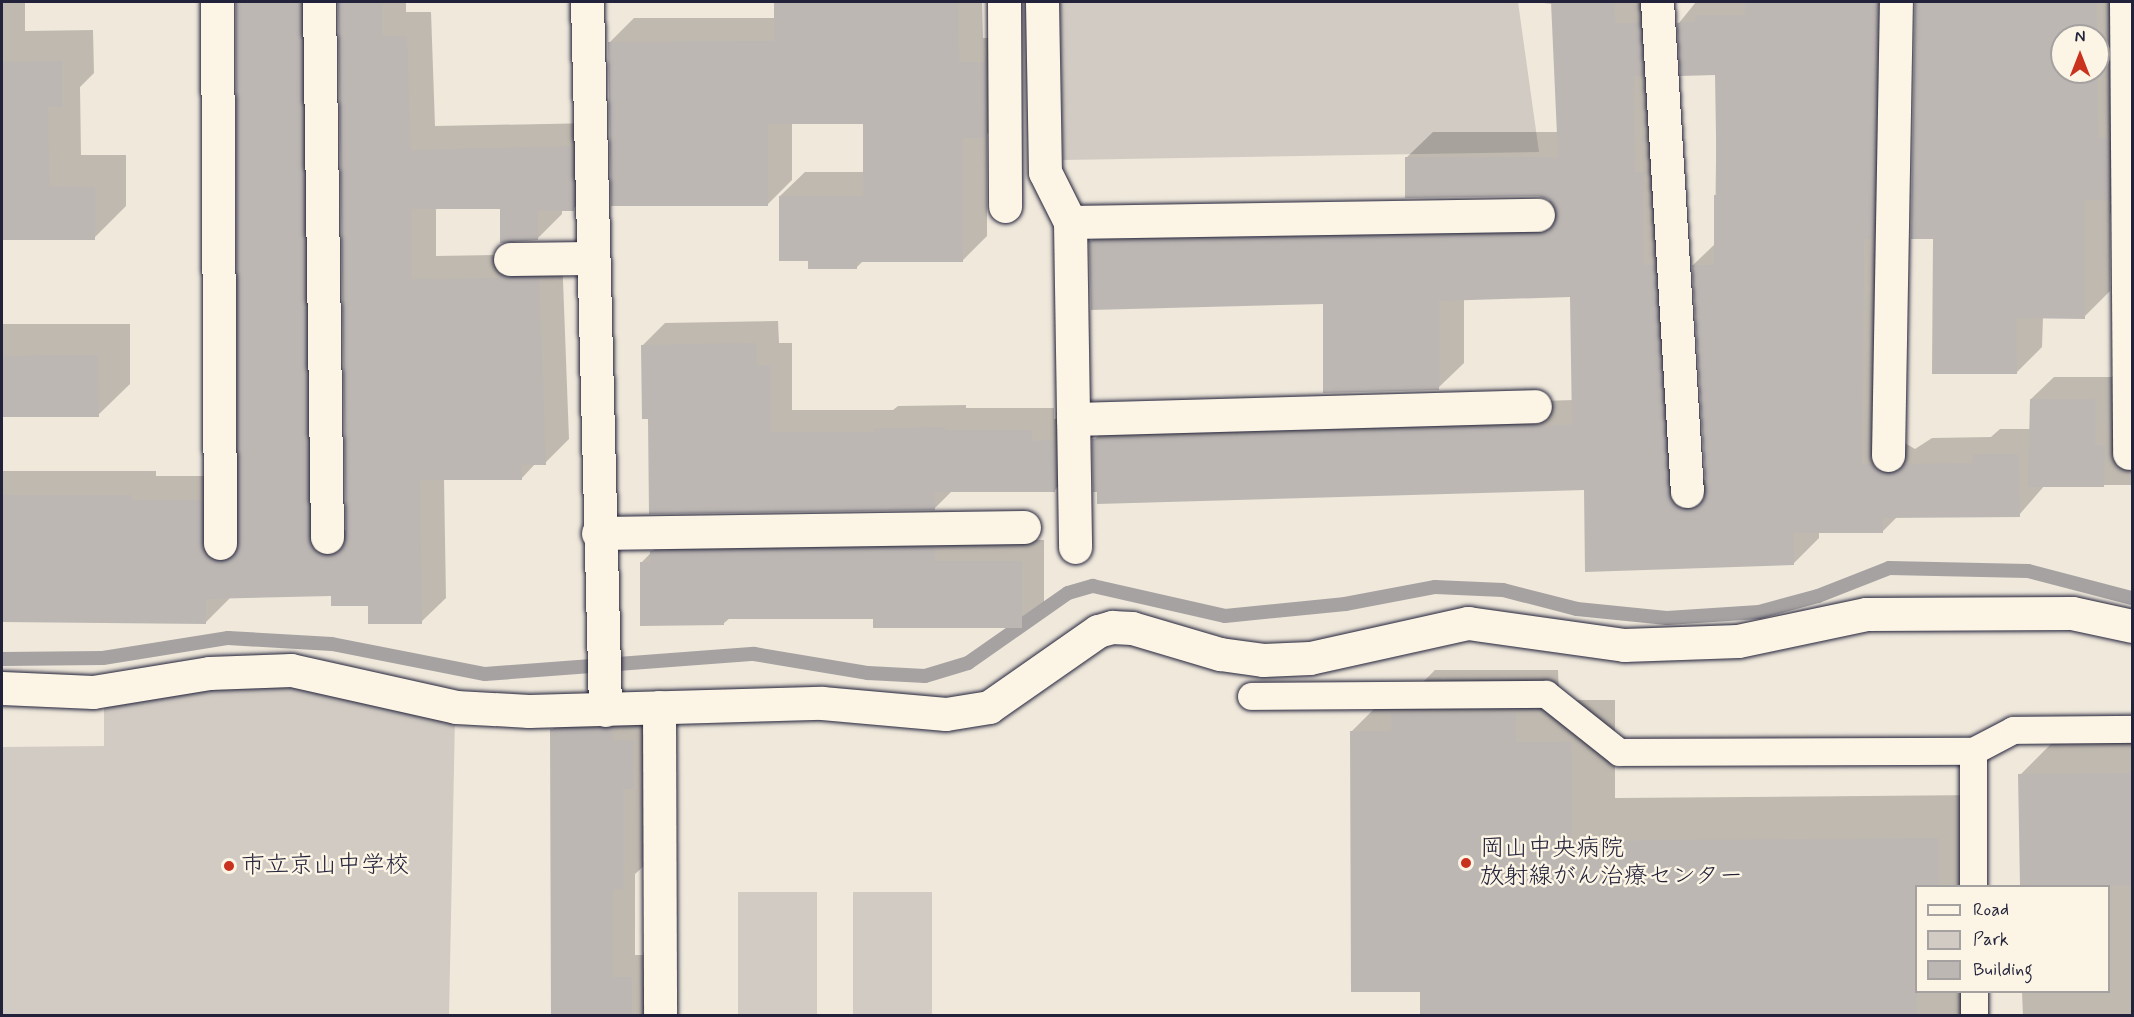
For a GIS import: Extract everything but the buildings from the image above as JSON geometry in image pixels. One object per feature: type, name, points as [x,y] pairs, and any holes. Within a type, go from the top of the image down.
[{"type":"street","points":[[217,2],[220,543]]},
{"type":"street","points":[[319,2],[327,537]]},
{"type":"street","points":[[587,2],[598,533],[604,704]]},
{"type":"street","points":[[1004,2],[1005,206]]},
{"type":"street","points":[[1042,2],[1045,172],[1070,222],[1075,547]]},
{"type":"street","points":[[1657,2],[1687,491]]},
{"type":"street","points":[[1888,455],[1896,2]]},
{"type":"street","points":[[2126,2],[2129,453]]},
{"type":"street","points":[[1070,222],[1538,215]]},
{"type":"street","points":[[510,259],[592,258]]},
{"type":"street","points":[[1073,419],[1535,406]]},
{"type":"street","points":[[598,533],[1024,527]]},
{"type":"street","points":[[2,688],[93,692],[209,672],[291,670],[456,707],[529,711],[604,704],[659,707],[822,703],[968,713],[988,707],[1098,632],[1112,627],[1132,628],[1220,654],[1263,660],[1310,658],[1468,623],[1624,645],[1738,641],[1866,614],[2072,613],[2133,626]]},
{"type":"street","points":[[659,707],[660,1016]]},
{"type":"lane","points":[[1251,696],[1546,694],[1619,752],[1973,751],[2013,730],[2133,729]]},
{"type":"lane","points":[[1973,751],[1973,885]]},
{"type":"lane","points":[[1974,993],[1974,1016]]},
{"type":"green space","points":[[1060,2],[1518,2],[1539,152],[1063,160]]},
{"type":"green space","name":"市立京山中学校","points":[[290,680],[455,718],[449,1015],[2,1015],[2,747],[104,746],[104,705],[210,684]]},
{"type":"green space","points":[[738,892],[817,892],[817,1015],[738,1015]]},
{"type":"green space","points":[[853,892],[932,892],[932,1015],[853,1015]]},
{"type":"waterway","points":[[2,659],[103,658],[228,638],[332,644],[485,674],[754,654],[868,673],[925,676],[968,663],[1068,593],[1093,586],[1225,616],[1345,604],[1435,587],[1503,590],[1577,609],[1667,618],[1759,612],[1818,596],[1889,568],[2028,571],[2132,598]]},
{"type":"place","name":"岡山中央病院 放射線がん治療センター","points":[[1466,863]]},
{"type":"place","name":"市立京山中学校","points":[[229,866]]}]
